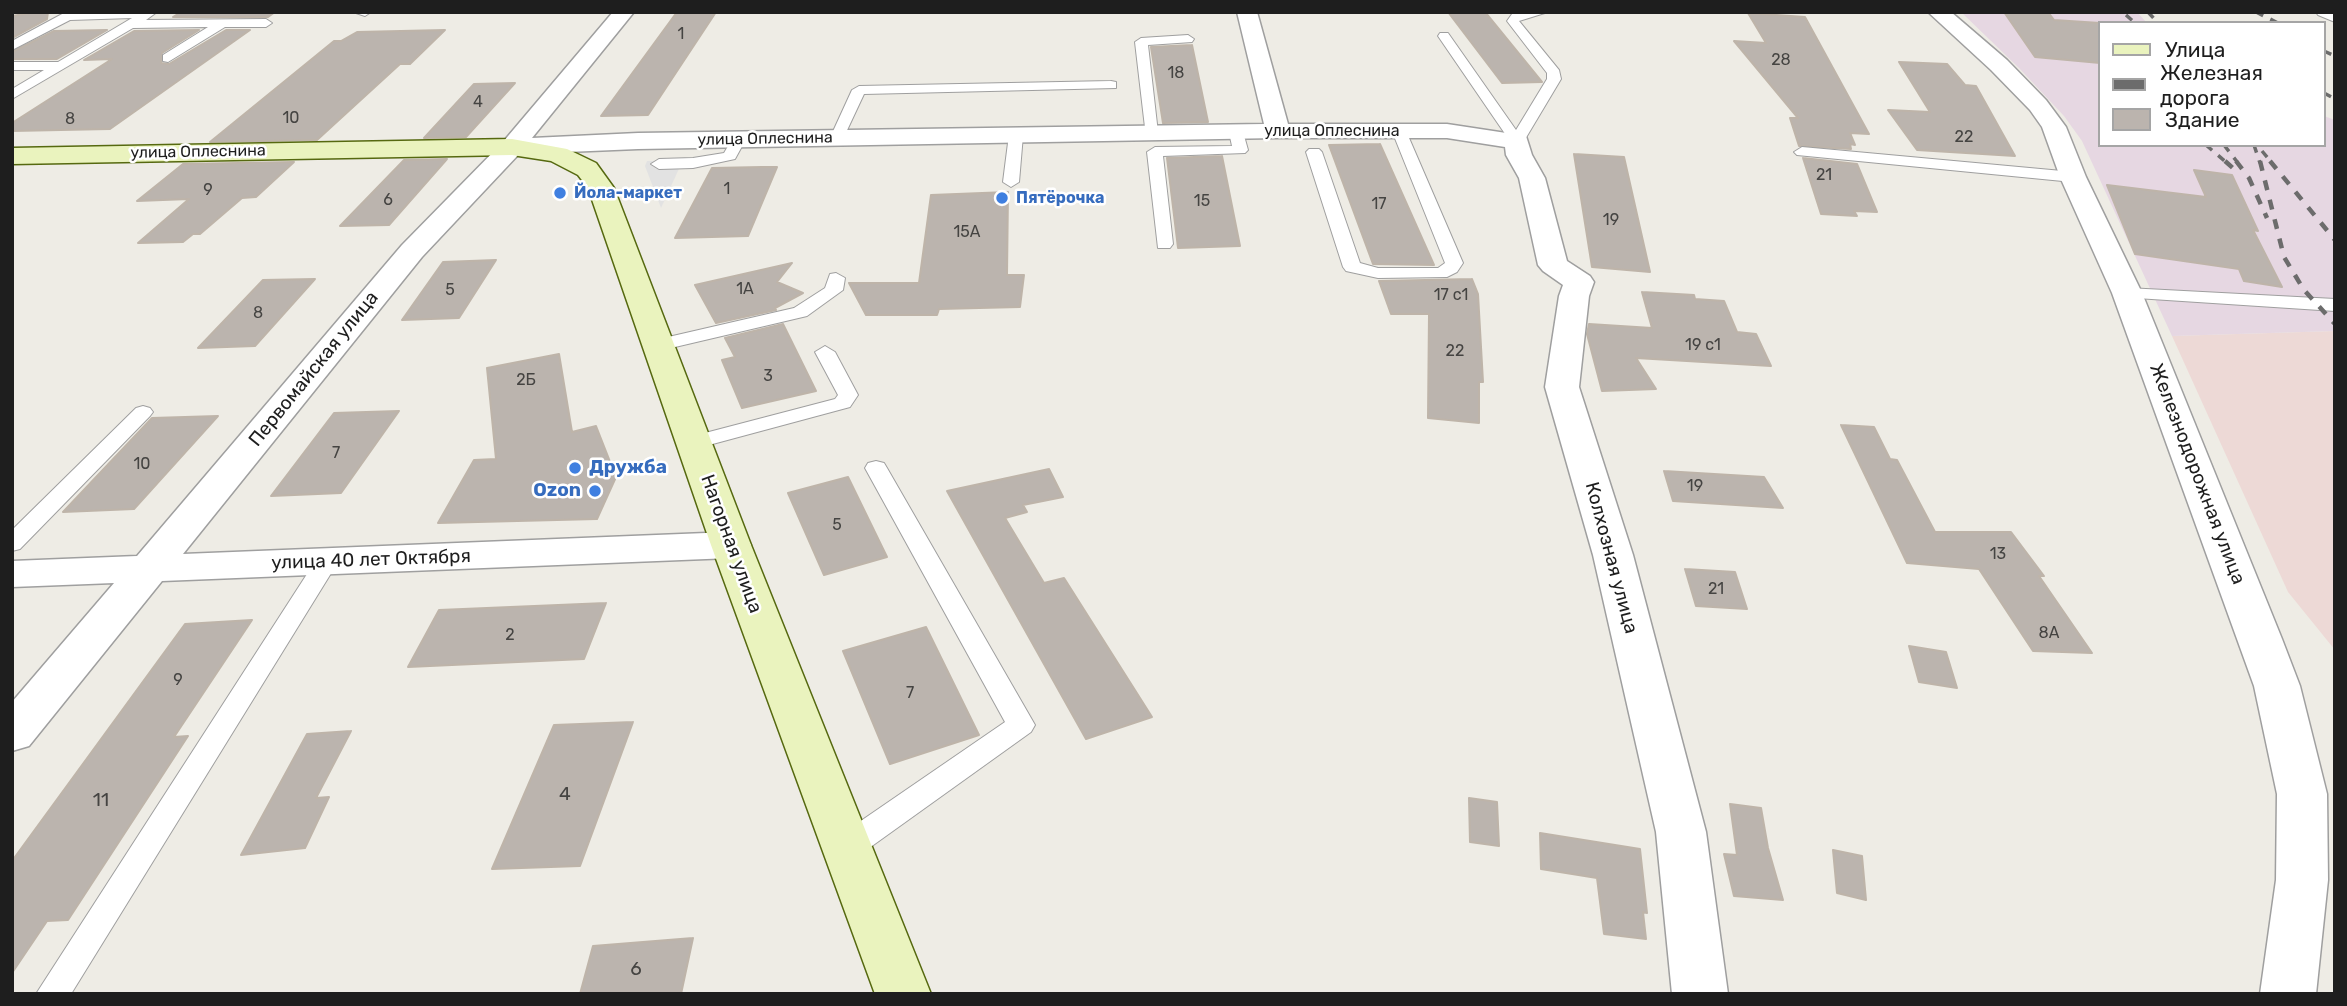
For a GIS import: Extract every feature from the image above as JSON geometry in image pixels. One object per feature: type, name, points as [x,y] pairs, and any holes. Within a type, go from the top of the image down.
[{"type":"main road","name":"улица Оплеснина","points":[[12,156],[512,147]]},
{"type":"main road","name":"Нагорная улица","points":[[512,147],[558,153],[587,169],[601,188],[731,545],[903,994]]},
{"type":"street","name":"Первомайская улица","points":[[12,734],[412,251],[512,147],[624,12]]},
{"type":"street","points":[[1247,12],[1278,131]]},
{"type":"street","name":"Железнодорожная улица","points":[[1938,12],[1999,65],[2038,105],[2054,127],[2073,177],[2127,293],[2277,686],[2302,794],[2302,880],[2288,994]]},
{"type":"street","name":"улица Оплеснина","points":[[512,147],[739,139],[1278,131],[1447,131],[1517,141]]},
{"type":"street","name":"Колхозная улица","points":[[1517,141],[1519,155],[1532,178],[1553,265],[1579,282],[1574,296],[1562,387],[1613,555],[1681,832],[1700,994]]},
{"type":"street","name":"улица 40 лет Октября","points":[[12,574],[731,545]]},
{"type":"lane","points":[[359,12],[365,12]]},
{"type":"lane","points":[[1444,36],[1517,141],[1554,79],[1554,73],[1513,21],[1515,15],[1542,12]]},
{"type":"lane","points":[[2322,12],[2335,18]]},
{"type":"lane","points":[[12,46],[65,14],[150,13]]},
{"type":"lane","points":[[12,95],[150,13]]},
{"type":"lane","points":[[168,58],[223,23]]},
{"type":"lane","points":[[131,24],[266,23]]},
{"type":"lane","points":[[1151,133],[1141,42],[1188,39]]},
{"type":"lane","points":[[12,66],[62,65]]},
{"type":"lane","points":[[837,138],[859,90],[1111,85]]},
{"type":"lane","points":[[1314,152],[1352,267],[1378,273],[1441,273],[1451,268],[1454,262],[1399,131]]},
{"type":"lane","points":[[1164,244],[1155,152],[1240,150],[1236,132]]},
{"type":"lane","points":[[1011,182],[1016,135]]},
{"type":"lane","points":[[659,164],[693,163],[730,156],[739,139]]},
{"type":"lane","points":[[1802,152],[2073,177]]},
{"type":"lane","points":[[658,345],[800,312],[834,290],[836,278]]},
{"type":"lane","points":[[2127,293],[2335,305]]},
{"type":"lane","points":[[694,443],[843,402],[848,395],[825,352]]},
{"type":"lane","points":[[12,544],[143,412]]},
{"type":"lane","points":[[847,847],[1021,725],[876,468]]},
{"type":"lane","points":[[53,994],[326,562]]},
{"type":"shaded area","points":[[1961,12],[2137,12],[2145,21],[2098,21],[2098,147],[2326,147],[2326,117],[2335,120],[2335,331],[2172,336],[2082,141],[2064,116]]},
{"type":"shaded area","points":[[683,160],[661,208],[645,166],[647,161]]},
{"type":"shaded area","points":[[2335,331],[2335,650],[2288,592],[2172,336]]},
{"type":"building","points":[[48,12],[47,19],[12,38],[12,16]]},
{"type":"building","points":[[181,12],[275,12],[268,17],[173,17]]},
{"type":"building","points":[[677,12],[716,12],[648,115],[601,116]]},
{"type":"building","points":[[1448,12],[1485,12],[1542,82],[1502,83]]},
{"type":"building","points":[[2004,12],[2048,12],[2054,20],[2098,23],[2098,63],[2035,57]]},
{"type":"building","points":[[1748,13],[1805,17],[1869,134],[1850,133],[1855,145],[1850,144],[1851,149],[1799,146],[1790,118],[1798,118],[1734,41],[1766,43]]},
{"type":"building","points":[[107,30],[57,59],[12,59],[12,52],[54,31]]},
{"type":"building","points":[[199,30],[162,53],[161,63],[169,64],[226,30],[250,30],[110,129],[12,131],[12,123],[112,59],[84,60],[134,31]]},
{"type":"building","points":[[445,30],[410,64],[400,64],[317,140],[210,142],[334,41],[341,41],[357,32]]},
{"type":"building","points":[[1192,45],[1208,122],[1163,123],[1151,47]]},
{"type":"building","points":[[1899,62],[1947,64],[1965,85],[1976,86],[2015,156],[1917,150],[1888,110],[1930,112]]},
{"type":"building","points":[[515,83],[466,137],[424,138],[474,84]]},
{"type":"building","points":[[1380,144],[1434,265],[1373,264],[1329,145]]},
{"type":"building","points":[[1574,154],[1624,157],[1650,272],[1592,267]]},
{"type":"building","points":[[1222,156],[1240,246],[1178,248],[1167,158]]},
{"type":"building","points":[[1803,158],[1857,164],[1877,212],[1854,211],[1857,216],[1821,214]]},
{"type":"building","points":[[447,159],[389,225],[340,226],[404,160]]},
{"type":"building","points":[[294,162],[256,197],[242,198],[200,234],[193,234],[183,242],[138,243],[189,199],[137,201],[183,164]]},
{"type":"building","points":[[777,167],[748,236],[675,238],[712,168]]},
{"type":"building","points":[[2194,170],[2232,175],[2258,231],[2253,230],[2282,287],[2244,281],[2239,269],[2135,254],[2107,185],[2206,197]]},
{"type":"building","points":[[1008,192],[1007,275],[1024,275],[1020,307],[939,309],[937,315],[866,315],[849,283],[919,283],[931,195]]},
{"type":"building","points":[[496,260],[459,318],[402,320],[443,262]]},
{"type":"building","points":[[792,263],[777,282],[803,293],[775,308],[776,310],[716,323],[695,285]]},
{"type":"building","points":[[315,279],[255,346],[198,348],[263,280]]},
{"type":"building","points":[[1472,279],[1478,294],[1483,382],[1479,382],[1479,423],[1428,418],[1429,314],[1391,314],[1379,281]]},
{"type":"building","points":[[1642,292],[1694,295],[1695,299],[1724,301],[1737,332],[1756,334],[1771,366],[1636,358],[1656,389],[1602,391],[1587,334],[1589,324],[1652,328]]},
{"type":"building","points":[[783,324],[816,391],[742,408],[722,360],[735,357],[725,338]]},
{"type":"building","points":[[559,354],[572,432],[596,426],[616,477],[597,519],[438,523],[474,460],[496,459],[487,368]]},
{"type":"building","points":[[399,411],[341,493],[271,496],[334,413]]},
{"type":"building","points":[[218,416],[134,509],[63,512],[152,418]]},
{"type":"building","points":[[1841,425],[1874,427],[1890,459],[1897,460],[1935,532],[2011,532],[2044,576],[2039,576],[2092,653],[2033,651],[1979,569],[1907,563]]},
{"type":"building","points":[[1049,469],[1063,497],[1023,505],[1027,512],[1005,518],[1044,583],[1064,578],[1152,717],[1086,739],[947,491]]},
{"type":"building","points":[[1664,471],[1764,477],[1783,508],[1673,501]]},
{"type":"building","points":[[848,477],[887,557],[824,575],[788,493]]},
{"type":"building","points":[[1685,569],[1735,572],[1747,609],[1696,606]]},
{"type":"building","points":[[606,603],[584,659],[408,667],[439,610]]},
{"type":"building","points":[[252,620],[174,737],[188,736],[68,920],[47,921],[12,973],[12,861],[185,624]]},
{"type":"building","points":[[926,627],[979,735],[890,764],[843,651]]},
{"type":"building","points":[[1909,646],[1946,652],[1957,688],[1919,682]]},
{"type":"building","points":[[633,722],[580,866],[492,869],[554,725]]},
{"type":"building","points":[[351,731],[316,798],[329,797],[305,848],[241,855],[307,734]]},
{"type":"building","points":[[1469,798],[1497,802],[1499,846],[1470,842]]},
{"type":"building","points":[[1730,804],[1761,808],[1768,848],[1783,900],[1734,896],[1724,854],[1737,855]]},
{"type":"building","points":[[1540,833],[1640,849],[1647,913],[1643,912],[1646,939],[1604,934],[1597,878],[1541,869]]},
{"type":"building","points":[[1833,850],[1862,856],[1866,900],[1837,893]]},
{"type":"building","points":[[693,938],[681,994],[580,994],[593,946]]},
{"type":"railway","points":[[2148,12],[2156,21]]},
{"type":"railway","points":[[2256,12],[2274,21]]},
{"type":"railway","points":[[2126,15],[2133,21]]},
{"type":"railway","points":[[2326,52],[2335,56]]},
{"type":"railway","points":[[2326,94],[2335,99]]},
{"type":"railway","points":[[2208,147],[2227,163]]},
{"type":"railway","points":[[2226,147],[2238,163]]},
{"type":"railway","points":[[2255,147],[2260,163]]},
{"type":"railway","points":[[2262,151],[2272,163]]},
{"type":"railway","points":[[2225,161],[2235,170]]},
{"type":"railway","points":[[2236,161],[2249,178],[2267,218]]},
{"type":"railway","points":[[2260,161],[2284,257],[2304,290],[2335,324]]},
{"type":"railway","points":[[2270,161],[2335,240]]},
{"type":"place","name":"Йола-маркет","points":[[560,193]]},
{"type":"place","name":"Пятёрочка","points":[[1002,198]]},
{"type":"place","name":"Дружба","points":[[575,468]]},
{"type":"place","name":"Ozon","points":[[595,491]]}]
